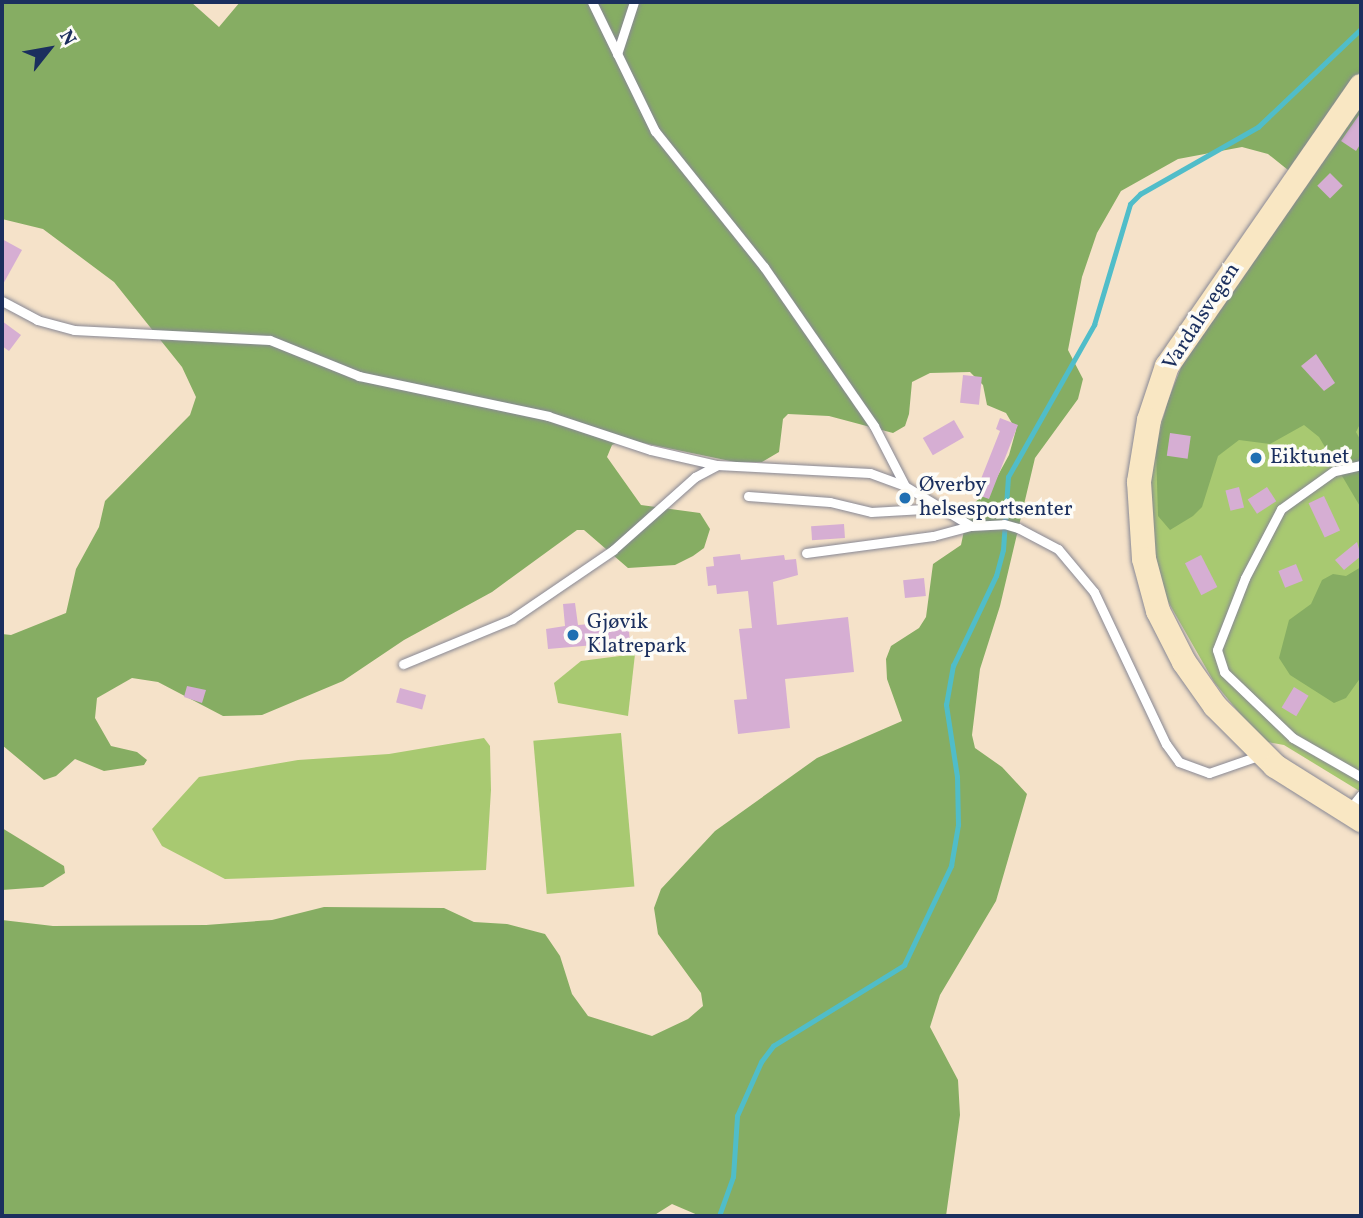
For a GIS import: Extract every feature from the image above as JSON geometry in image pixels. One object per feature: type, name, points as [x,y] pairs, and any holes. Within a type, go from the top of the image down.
[{"type":"main road","name":"Vardalsvegen","points":[[1357,809],[1297,783],[1263,754],[1200,687],[1158,611],[1142,540],[1139,482],[1143,450],[1167,366],[1361,86]]},
{"type":"lane","points":[[592,2],[655,131],[764,267],[874,426],[905,486]]},
{"type":"lane","points":[[617,54],[634,2]]},
{"type":"lane","points":[[2,301],[37,320],[74,330],[270,340],[359,376],[548,416],[651,450],[717,465],[870,473],[905,486],[971,526]]},
{"type":"lane","points":[[403,664],[512,619],[613,550],[695,477],[717,465]]},
{"type":"lane","points":[[1361,465],[1334,471],[1281,509],[1245,578],[1217,650],[1224,672],[1293,738],[1361,777]]},
{"type":"lane","points":[[748,496],[830,502],[871,512],[942,508]]},
{"type":"lane","points":[[806,553],[933,536],[971,526],[1004,523],[1018,528],[1058,549],[1074,564],[1094,592],[1166,744],[1179,762],[1209,773],[1263,754]]},
{"type":"green space","points":[[2,2],[191,2],[219,27],[240,2],[1361,2],[1361,422],[1356,432],[1361,441],[1361,508],[1319,437],[1304,425],[1270,444],[1239,440],[1218,456],[1202,507],[1193,516],[1170,530],[1158,516],[1156,449],[1167,403],[1189,347],[1293,174],[1268,154],[1242,147],[1178,159],[1121,191],[1097,233],[1082,277],[1068,350],[1083,379],[1078,399],[1035,458],[1000,606],[980,669],[972,735],[975,748],[1002,767],[1027,794],[996,901],[940,995],[930,1027],[958,1080],[960,1115],[946,1216],[700,1216],[672,1204],[653,1216],[2,1216],[2,920],[53,926],[206,925],[272,920],[324,907],[444,908],[474,922],[507,924],[545,934],[560,956],[572,994],[588,1016],[652,1036],[688,1019],[703,1006],[701,993],[658,934],[654,908],[661,889],[715,831],[817,758],[902,721],[887,679],[886,659],[891,646],[919,628],[926,617],[933,564],[961,545],[969,507],[990,490],[1009,455],[1016,430],[1006,413],[987,405],[983,385],[970,372],[930,373],[912,382],[905,426],[893,433],[829,416],[788,414],[783,419],[779,452],[762,462],[735,462],[624,439],[612,445],[607,457],[641,505],[700,513],[710,529],[704,548],[693,556],[675,565],[628,568],[584,530],[577,530],[492,592],[404,640],[343,681],[262,715],[223,716],[158,682],[132,678],[97,698],[95,718],[111,746],[137,752],[147,760],[144,765],[104,771],[75,759],[56,776],[44,780],[2,745],[2,634],[11,635],[66,613],[76,569],[99,527],[105,501],[190,415],[196,397],[182,367],[114,282],[43,229],[2,219]]},
{"type":"green space","name":"Eiktunet","points":[[1361,111],[1361,792],[1284,745],[1262,741],[1214,682],[1166,598],[1150,533],[1148,482],[1155,435],[1205,325]]},
{"type":"green space","points":[[1361,567],[1361,677],[1346,698],[1334,703],[1290,675],[1279,658],[1289,620],[1311,604],[1322,580],[1333,574],[1346,576]]},
{"type":"green space","points":[[635,654],[628,716],[558,703],[554,683],[581,661]]},
{"type":"green space","points":[[621,733],[634,886],[547,894],[533,741]]},
{"type":"green space","points":[[484,738],[490,746],[491,790],[486,870],[225,879],[162,846],[152,829],[199,777],[298,760],[389,754]]},
{"type":"green space","points":[[2,828],[64,866],[65,873],[43,887],[2,890]]},
{"type":"building","points":[[1361,112],[1361,143],[1356,151],[1341,141]]},
{"type":"building","points":[[1330,173],[1343,186],[1330,198],[1317,186]]},
{"type":"building","points":[[2,239],[22,250],[2,286]]},
{"type":"building","points":[[2,321],[21,335],[9,351],[2,346]]},
{"type":"building","points":[[1316,354],[1335,383],[1324,391],[1301,366]]},
{"type":"building","points":[[963,375],[982,377],[979,405],[960,403]]},
{"type":"building","points":[[1000,418],[1018,425],[989,499],[975,494],[1000,431],[996,429]]},
{"type":"building","points":[[954,420],[964,437],[933,455],[923,438]]},
{"type":"building","points":[[1170,433],[1191,436],[1188,459],[1167,456]]},
{"type":"building","points":[[1239,487],[1244,507],[1230,511],[1225,490]]},
{"type":"building","points":[[1267,487],[1276,501],[1257,514],[1248,500]]},
{"type":"building","points":[[1324,496],[1340,530],[1325,538],[1309,503]]},
{"type":"building","points":[[844,524],[845,538],[812,540],[811,526]]},
{"type":"building","points":[[1357,542],[1361,556],[1344,570],[1335,560]]},
{"type":"building","points":[[740,554],[741,560],[784,555],[785,560],[796,559],[798,575],[773,582],[777,625],[848,617],[854,672],[785,679],[790,728],[738,734],[734,700],[747,699],[739,629],[752,628],[748,591],[717,594],[716,585],[708,586],[706,567],[714,566],[713,557]]},
{"type":"building","points":[[1201,555],[1217,587],[1201,595],[1185,563]]},
{"type":"building","points":[[1296,564],[1303,581],[1285,588],[1278,571]]},
{"type":"building","points":[[924,578],[926,596],[905,598],[903,580]]},
{"type":"building","points":[[575,603],[578,625],[628,621],[630,642],[548,649],[546,629],[565,626],[563,604]]},
{"type":"building","points":[[187,686],[206,690],[202,703],[184,697]]},
{"type":"building","points":[[1294,687],[1309,696],[1296,716],[1282,708]]},
{"type":"building","points":[[400,688],[426,695],[422,709],[396,702]]},
{"type":"waterway","points":[[719,1216],[733,1177],[737,1116],[761,1062],[773,1046],[904,965],[951,866],[958,825],[957,777],[946,705],[953,666],[996,576],[1003,550],[1008,477],[1094,325],[1130,204],[1140,194],[1258,127],[1361,29]]},
{"type":"place","name":"Eiktunet","points":[[1256,458]]},
{"type":"place","name":"Øverby helsesportsenter","points":[[905,498]]},
{"type":"place","name":"Gjøvik Klatrepark","points":[[573,635]]}]
